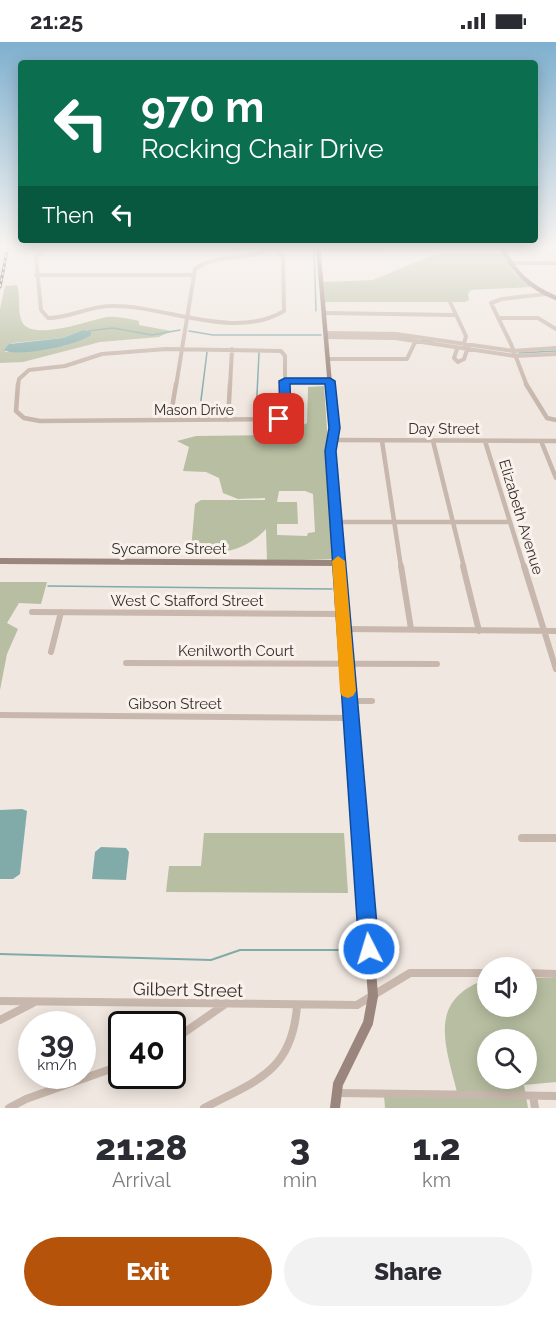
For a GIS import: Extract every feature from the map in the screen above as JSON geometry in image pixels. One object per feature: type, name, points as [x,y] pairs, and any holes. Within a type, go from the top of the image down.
[{"type":"street","points":[[41,296],[40,310],[48,318],[71,317],[106,306],[122,306],[212,321],[260,321],[278,316],[284,311],[284,296]]},
{"type":"street","points":[[170,420],[191,296]]},
{"type":"street","points":[[322,296],[334,428],[330,451],[338,563],[373,996],[368,1023],[349,1059],[337,1093],[335,1108]]},
{"type":"street","points":[[540,296],[493,300],[491,303],[527,387],[547,418],[556,420]]},
{"type":"street","points":[[450,302],[466,336],[463,349]]},
{"type":"street","points":[[324,313],[455,315]]},
{"type":"street","points":[[499,318],[538,318],[556,329]]},
{"type":"street","points":[[326,335],[416,339],[463,349]]},
{"type":"street","points":[[416,339],[463,349],[554,354],[556,360]]},
{"type":"street","points":[[328,359],[407,359],[416,339]]},
{"type":"street","points":[[514,353],[556,348]]},
{"type":"street","name":"Mason Drive","points":[[181,349],[281,351],[285,356],[285,413],[282,418],[274,420],[29,420],[20,416],[15,409],[19,379],[23,374],[32,370],[67,366],[107,353],[181,349]]},
{"type":"street","points":[[228,420],[232,349]]},
{"type":"street","points":[[285,381],[330,381]]},
{"type":"street","name":"Day Street","points":[[333,440],[556,441]]},
{"type":"street","points":[[382,441],[411,629]]},
{"type":"street","points":[[433,441],[479,631]]},
{"type":"street","name":"Elizabeth Avenue","points":[[485,441],[556,669]]},
{"type":"street","points":[[541,441],[556,478]]},
{"type":"street","points":[[336,522],[510,522]]},
{"type":"street","name":"Sycamore Street","points":[[0,561],[338,563]]},
{"type":"street","name":"West C Stafford Street","points":[[32,612],[342,614]]},
{"type":"street","points":[[51,652],[61,612]]},
{"type":"street","points":[[344,629],[556,631]]},
{"type":"street","name":"Kenilworth Court","points":[[126,663],[437,664]]},
{"type":"street","points":[[348,701],[372,701]]},
{"type":"street","name":"Gibson Street","points":[[0,715],[350,718]]},
{"type":"street","points":[[522,838],[556,838]]},
{"type":"street","name":"Gilbert Street","points":[[0,1001],[357,1005],[410,973],[477,973]]},
{"type":"street","points":[[537,974],[556,974]]},
{"type":"street","points":[[0,1020],[35,1002]]},
{"type":"street","points":[[186,1031],[224,1005]]},
{"type":"street","points":[[204,1108],[261,1076],[280,1062],[295,1035],[297,1006]]},
{"type":"street","points":[[9,1108],[26,1099],[108,1070]]},
{"type":"street","points":[[337,1093],[556,1096]]},
{"type":"street","points":[[532,1096],[535,1108]]},
{"type":"green space","points":[[3,296],[19,296],[22,322],[28,328],[37,330],[62,328],[111,317],[139,321],[139,325],[171,331],[159,337],[100,342],[23,362],[0,363],[0,309]],"holes":[[[83,330],[54,348],[5,352],[12,343],[63,338]]]},
{"type":"green space","points":[[324,296],[468,296],[469,300],[465,302],[325,302]]},
{"type":"green space","points":[[324,386],[336,559],[267,561],[266,529],[250,542],[232,550],[202,552],[191,550],[195,504],[201,500],[265,500],[265,498],[238,499],[223,493],[219,478],[206,472],[183,471],[189,447],[177,441],[196,436],[285,435],[307,423],[308,387]],"holes":[[[279,491],[305,491],[313,494],[315,532],[308,533],[307,536],[277,535],[277,524],[298,524],[297,502],[277,502]]]},
{"type":"green space","points":[[0,582],[47,582],[41,604],[19,603],[7,623],[18,629],[7,654],[0,690]]},
{"type":"green space","points":[[204,833],[344,833],[348,893],[166,892],[169,866],[201,866]]},
{"type":"green space","points":[[537,978],[556,978],[556,1082],[537,1084],[537,1029],[477,1029],[477,1089],[525,1089],[528,1108],[385,1108],[384,1095],[457,1092],[445,1041],[445,1025],[448,1011],[455,999],[477,984],[477,1017],[537,1017]]},
{"type":"water","points":[[83,330],[91,332],[91,335],[74,343],[34,351],[4,350],[9,344],[63,338]]},
{"type":"water","points":[[22,809],[27,811],[20,874],[13,879],[0,879],[0,810]]},
{"type":"water","points":[[101,847],[126,848],[129,852],[126,880],[92,879],[95,852]]},
{"type":"waterway","points":[[316,296],[316,311]]},
{"type":"waterway","points":[[88,331],[113,328],[152,335],[180,330]]},
{"type":"waterway","points":[[189,331],[213,335],[321,335]]},
{"type":"waterway","points":[[398,337],[411,338]]},
{"type":"waterway","points":[[422,340],[433,342]]},
{"type":"waterway","points":[[519,353],[556,351]]},
{"type":"waterway","points":[[199,416],[207,352]]},
{"type":"waterway","points":[[256,415],[259,353]]},
{"type":"waterway","points":[[48,586],[332,589]]},
{"type":"waterway","points":[[0,954],[211,960],[240,950],[347,950]]},
{"type":"slow traffic","points":[[338,561],[348,691]]},
{"type":"route","points":[[279,419],[284,417],[285,413],[285,381],[330,381],[334,428],[330,451],[369,949]]}]
